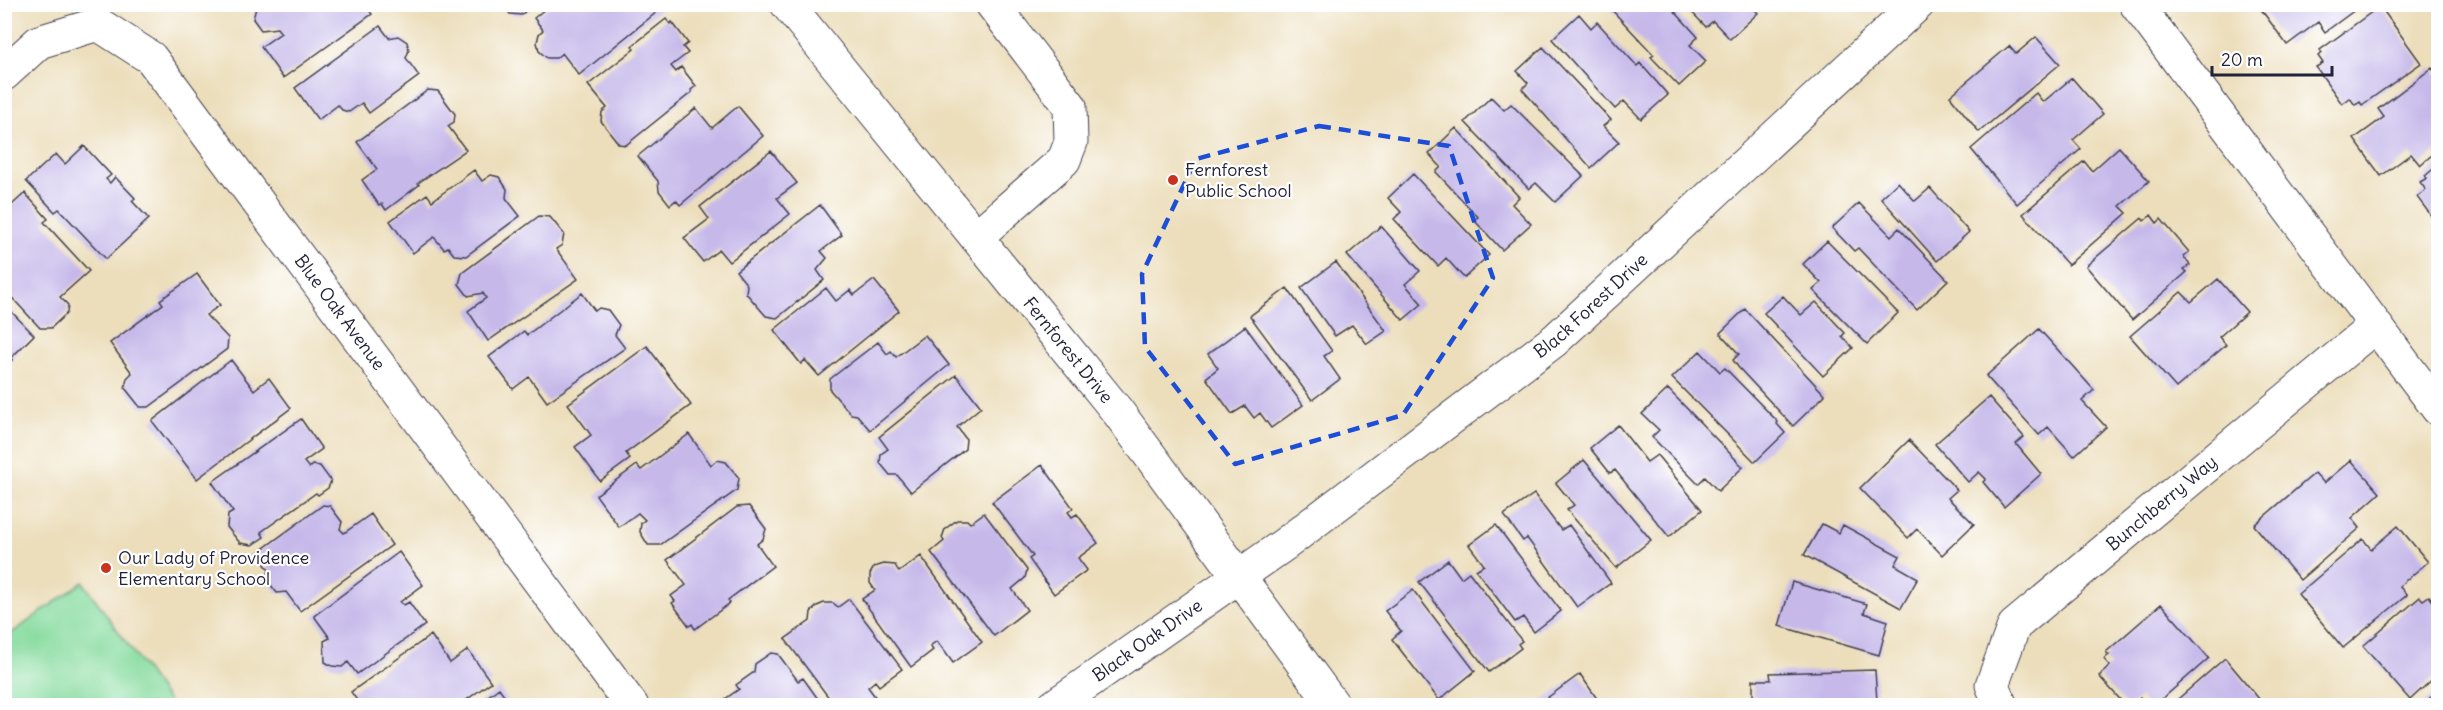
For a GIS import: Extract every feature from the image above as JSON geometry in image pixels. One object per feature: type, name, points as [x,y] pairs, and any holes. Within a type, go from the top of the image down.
[{"type":"street","name":"Fernforest Drive","points":[[787,4],[1118,412],[1334,705]]},
{"type":"street","points":[[975,237],[1064,160],[1071,142],[1070,106],[992,4]]},
{"type":"street","name":"Black Forest Drive","points":[[1240,576],[1555,340],[1917,4]]},
{"type":"street","points":[[2136,4],[2439,409]]},
{"type":"street","name":"Blue Oak Avenue","points":[[4,74],[39,42],[98,24],[151,58],[632,705]]},
{"type":"street","name":"Bunchberry Way","points":[[2001,705],[1992,685],[2014,626],[2375,326]]},
{"type":"street","name":"Black Oak Drive","points":[[1054,705],[1240,576]]},
{"type":"highlighted area","points":[[1319,126],[1449,146],[1493,278],[1403,415],[1235,464],[1145,347],[1142,274],[1196,159]]},
{"type":"green space","points":[[83,582],[171,705],[5,705],[5,638]]},
{"type":"building","points":[[257,4],[364,4],[372,14],[283,78],[261,47],[281,33],[277,28],[261,30],[253,19]]},
{"type":"building","points":[[502,4],[534,4],[521,15],[510,14]]},
{"type":"building","points":[[551,4],[661,4],[663,7],[579,75],[562,53],[556,58],[547,58],[539,51],[537,42],[543,30],[534,18]]},
{"type":"building","points":[[1614,4],[1668,4],[1698,37],[1690,45],[1706,61],[1679,86],[1651,57],[1654,55],[1610,8]]},
{"type":"building","points":[[1684,4],[1750,4],[1758,13],[1730,39],[1713,21],[1706,27]]},
{"type":"building","points":[[2264,4],[2363,4],[2325,32],[2318,22],[2287,45],[2260,8]]},
{"type":"building","points":[[2380,6],[2421,63],[2362,105],[2360,102],[2355,105],[2350,98],[2342,104],[2316,67],[2323,63],[2318,56],[2322,53],[2320,50]]},
{"type":"building","points":[[1579,14],[1591,28],[1597,22],[1637,66],[1640,63],[1668,95],[1641,119],[1624,101],[1615,109],[1552,39]]},
{"type":"building","points":[[666,19],[670,24],[672,22],[688,43],[683,47],[688,53],[671,66],[676,72],[681,67],[696,86],[691,90],[692,92],[626,145],[619,144],[601,121],[602,112],[607,108],[588,85],[634,49],[632,46]]},
{"type":"building","points":[[380,26],[389,38],[398,36],[407,42],[409,50],[406,58],[419,76],[369,113],[362,103],[349,112],[342,110],[338,105],[318,120],[295,88]]},
{"type":"building","points":[[2036,37],[2060,64],[1979,132],[1950,96],[2009,46],[2016,54]]},
{"type":"building","points":[[1543,47],[1611,120],[1603,126],[1619,142],[1591,168],[1522,89],[1528,83],[1517,71]]},
{"type":"building","points":[[2432,68],[2438,76],[2438,150],[2420,165],[2411,154],[2381,176],[2354,139],[2384,117],[2378,109]]},
{"type":"building","points":[[2072,78],[2103,114],[2073,140],[2081,149],[2017,204],[1971,149],[2036,93],[2043,102]]},
{"type":"building","points":[[428,90],[438,91],[455,114],[454,122],[448,126],[466,150],[418,183],[419,185],[386,210],[382,204],[379,205],[362,180],[377,169],[357,142]]},
{"type":"building","points":[[1491,97],[1504,110],[1511,104],[1583,176],[1555,202],[1536,183],[1529,189],[1465,122]]},
{"type":"building","points":[[738,106],[763,136],[680,205],[676,200],[670,205],[659,191],[658,181],[638,156],[696,108],[712,128]]},
{"type":"building","points":[[1456,128],[1519,197],[1512,204],[1531,224],[1502,250],[1474,220],[1478,217],[1436,172],[1441,167],[1429,154]]},
{"type":"building","points":[[84,146],[111,175],[106,179],[110,183],[115,177],[135,198],[132,201],[149,219],[106,259],[59,209],[55,212],[26,181],[56,154],[65,164]]},
{"type":"building","points":[[2119,147],[2149,181],[2120,206],[2127,213],[2068,265],[2023,214],[2084,161],[2092,171]]},
{"type":"building","points":[[771,151],[797,183],[777,198],[790,214],[729,262],[719,250],[703,262],[684,238],[709,219],[700,207]]},
{"type":"building","points":[[2438,165],[2438,225],[2417,197],[2426,190],[2420,182],[2427,178],[2425,176]]},
{"type":"building","points":[[474,170],[482,181],[491,175],[499,177],[507,189],[506,198],[520,216],[466,256],[454,255],[448,247],[444,249],[434,237],[413,253],[390,221],[427,194],[432,201]]},
{"type":"building","points":[[1413,174],[1489,255],[1464,278],[1446,258],[1438,266],[1394,219],[1401,212],[1388,198]]},
{"type":"building","points":[[1898,182],[1915,201],[1930,188],[1969,232],[1937,261],[1881,198]]},
{"type":"building","points":[[25,193],[48,219],[44,222],[89,271],[60,297],[68,305],[67,313],[51,328],[40,328],[4,289],[4,212]]},
{"type":"building","points":[[1859,203],[1891,236],[1899,228],[1948,280],[1917,310],[1858,248],[1854,251],[1832,228]]},
{"type":"building","points":[[820,205],[842,235],[821,251],[827,258],[817,270],[824,280],[777,318],[766,316],[746,293],[747,285],[736,271]]},
{"type":"building","points":[[2151,215],[2157,223],[2161,219],[2189,252],[2183,256],[2190,265],[2184,269],[2187,272],[2132,320],[2086,266],[2142,218],[2144,221]]},
{"type":"building","points":[[539,216],[550,217],[564,234],[562,245],[556,249],[578,279],[488,341],[468,311],[486,298],[483,293],[468,296],[459,284],[462,273]]},
{"type":"building","points":[[1381,226],[1420,271],[1405,284],[1422,304],[1403,320],[1347,255]]},
{"type":"building","points":[[1827,241],[1898,313],[1867,344],[1813,290],[1821,283],[1803,264]]},
{"type":"building","points":[[1336,262],[1386,331],[1367,344],[1352,325],[1335,336],[1301,288]]},
{"type":"building","points":[[197,274],[220,305],[206,315],[228,338],[227,349],[149,407],[140,407],[125,388],[127,378],[132,373],[110,343],[163,304],[160,300]]},
{"type":"building","points":[[2218,279],[2247,312],[2219,337],[2226,345],[2176,388],[2130,336],[2181,292],[2191,302]]},
{"type":"building","points":[[874,280],[899,311],[819,376],[805,360],[801,364],[774,330],[826,288],[836,301],[850,290],[854,295]]},
{"type":"building","points":[[1287,288],[1332,351],[1324,356],[1340,379],[1312,400],[1250,316]]},
{"type":"building","points":[[582,293],[595,311],[599,308],[608,310],[619,325],[615,335],[625,348],[547,402],[529,377],[513,389],[489,357],[524,331],[527,335]]},
{"type":"building","points":[[1783,296],[1801,315],[1816,302],[1845,333],[1842,336],[1853,348],[1823,376],[1764,313]]},
{"type":"building","points":[[4,304],[34,335],[4,368]]},
{"type":"building","points":[[1745,309],[1825,395],[1793,426],[1738,367],[1733,360],[1739,354],[1720,333]]},
{"type":"building","points":[[1245,326],[1303,405],[1271,428],[1260,413],[1254,418],[1245,406],[1232,414],[1206,378],[1218,368],[1208,354]]},
{"type":"building","points":[[2039,329],[2094,390],[2082,401],[2106,427],[2074,456],[2048,427],[2039,435],[1986,376]]},
{"type":"building","points":[[925,335],[949,365],[870,430],[857,415],[851,414],[830,390],[830,379],[878,342],[887,354],[891,351],[896,357]]},
{"type":"building","points":[[647,346],[691,405],[626,453],[630,459],[600,481],[575,447],[591,435],[568,404]]},
{"type":"building","points":[[1700,351],[1720,372],[1725,368],[1778,422],[1777,424],[1785,433],[1755,462],[1672,378]]},
{"type":"building","points":[[231,360],[254,390],[269,378],[291,408],[197,479],[152,421]]},
{"type":"building","points":[[956,375],[981,407],[957,427],[966,439],[965,449],[911,492],[897,475],[890,475],[880,463],[881,454],[888,449],[879,437]]},
{"type":"building","points":[[1668,389],[1743,467],[1718,491],[1705,477],[1698,484],[1652,437],[1659,430],[1642,414]]},
{"type":"building","points":[[1989,397],[2024,437],[2016,444],[2041,474],[2004,507],[1983,482],[1986,479],[1979,472],[1968,482],[1935,444]]},
{"type":"building","points":[[301,419],[322,449],[304,462],[309,468],[312,465],[320,466],[331,481],[328,488],[318,495],[316,493],[261,532],[264,537],[252,545],[240,543],[227,527],[228,515],[233,512],[212,482]]},
{"type":"building","points":[[1618,425],[1647,462],[1657,455],[1702,510],[1669,537],[1615,470],[1610,473],[1590,448]]},
{"type":"building","points":[[689,434],[711,465],[717,460],[726,462],[739,478],[737,490],[660,545],[648,545],[640,532],[641,523],[645,520],[638,513],[619,527],[596,495],[637,465],[641,470]]},
{"type":"building","points":[[1909,440],[1957,490],[1948,498],[1974,524],[1942,555],[1917,529],[1908,538],[1860,488]]},
{"type":"building","points":[[1584,460],[1651,540],[1616,568],[1567,510],[1574,505],[1556,483]]},
{"type":"building","points":[[2351,460],[2380,493],[2352,518],[2360,528],[2300,580],[2254,525],[2315,473],[2324,483]]},
{"type":"building","points":[[1042,465],[1073,508],[1068,512],[1072,517],[1077,514],[1098,543],[1078,558],[1087,570],[1054,594],[1029,559],[1033,556],[992,502]]},
{"type":"building","points":[[1534,494],[1561,530],[1569,525],[1611,583],[1577,607],[1527,538],[1523,541],[1504,515]]},
{"type":"building","points":[[323,505],[330,506],[342,522],[340,529],[344,533],[371,514],[392,545],[300,611],[286,592],[277,593],[267,580],[269,570],[257,553]]},
{"type":"building","points":[[749,506],[766,529],[763,539],[757,544],[773,566],[728,600],[730,603],[695,629],[692,624],[689,626],[672,603],[675,601],[671,596],[686,585],[667,560],[737,507]]},
{"type":"building","points":[[984,513],[1027,570],[1025,578],[1012,589],[1027,610],[994,636],[931,552],[944,541],[942,538],[945,529],[957,520],[967,520],[970,523]]},
{"type":"building","points":[[1822,524],[1839,533],[1843,525],[1900,556],[1895,565],[1918,578],[1901,608],[1804,555]]},
{"type":"building","points":[[1496,525],[1561,611],[1534,632],[1523,617],[1515,622],[1476,570],[1484,565],[1469,545]]},
{"type":"building","points":[[2398,526],[2428,562],[2399,586],[2407,595],[2343,648],[2298,594],[2363,539],[2371,549]]},
{"type":"building","points":[[399,552],[423,585],[400,602],[404,605],[409,602],[425,625],[357,674],[348,662],[342,667],[332,666],[325,662],[324,641],[330,638],[314,616]]},
{"type":"building","points":[[921,556],[982,642],[953,663],[937,641],[930,646],[933,650],[911,667],[862,599],[875,590],[870,583],[870,574],[874,567],[884,564],[895,565],[899,572]]},
{"type":"building","points":[[1448,560],[1461,578],[1469,572],[1522,641],[1518,644],[1521,648],[1489,672],[1419,582]]},
{"type":"building","points":[[1792,582],[1867,604],[1864,613],[1888,621],[1879,655],[1779,626]]},
{"type":"building","points":[[1413,590],[1475,671],[1439,700],[1392,639],[1401,631],[1385,611]]},
{"type":"building","points":[[2429,596],[2435,604],[2438,601],[2438,674],[2410,700],[2363,646],[2420,597],[2423,600]]},
{"type":"building","points":[[849,599],[902,669],[879,686],[875,681],[868,687],[882,706],[835,706],[785,639],[810,621],[811,612],[817,606],[833,603],[838,607]]},
{"type":"building","points":[[2161,604],[2209,658],[2154,706],[2148,706],[2140,697],[2130,706],[2126,706],[2099,676],[2110,666],[2104,659],[2109,655],[2106,652]]},
{"type":"building","points":[[431,635],[450,663],[468,650],[491,682],[458,706],[361,706],[351,692]]},
{"type":"building","points":[[771,653],[778,654],[798,681],[803,678],[823,706],[724,706],[721,702],[739,689],[736,685],[754,672],[755,664]]},
{"type":"building","points":[[2225,658],[2265,706],[2170,706]]},
{"type":"building","points":[[1875,670],[1877,702],[1875,706],[1753,706],[1753,680],[1771,680],[1770,673]]},
{"type":"building","points":[[1580,674],[1602,706],[1536,706]]},
{"type":"building","points":[[499,688],[512,706],[475,706]]},
{"type":"building","points":[[2438,691],[2438,706],[2421,706]]},
{"type":"place","name":"Fernforest Public School","points":[[1173,180]]},
{"type":"place","name":"Our Lady of Providence Elementary School","points":[[106,568]]}]
